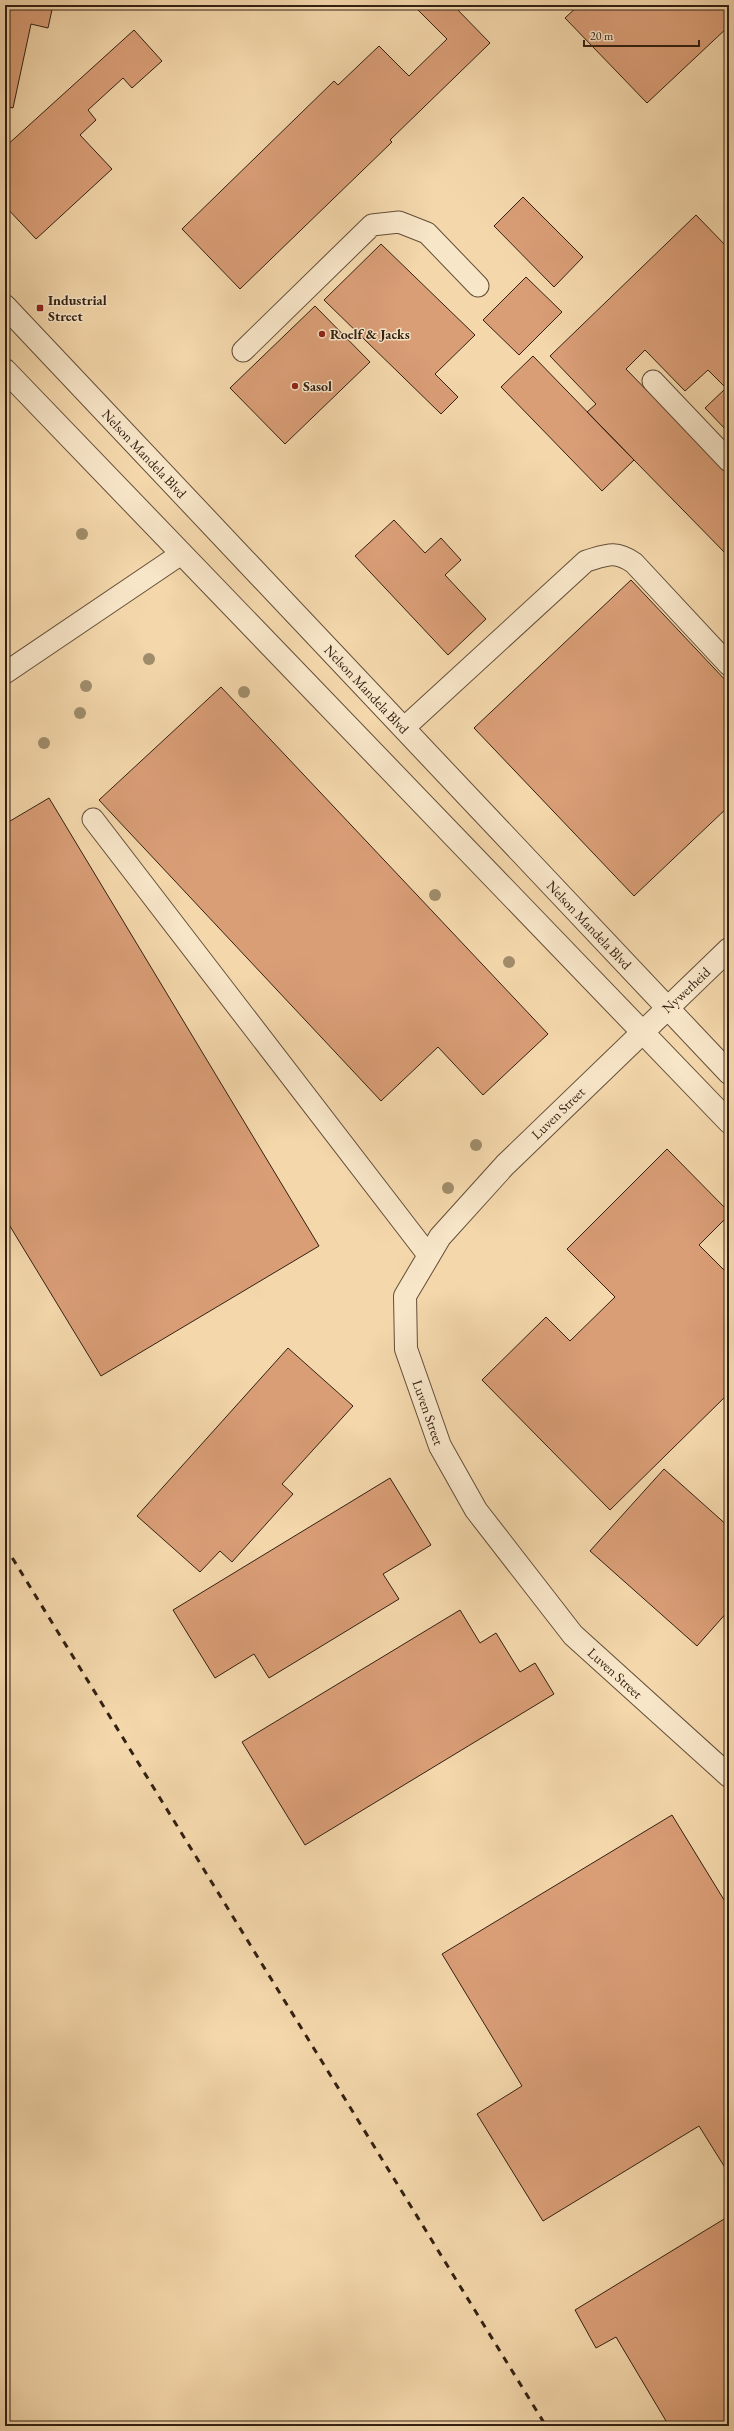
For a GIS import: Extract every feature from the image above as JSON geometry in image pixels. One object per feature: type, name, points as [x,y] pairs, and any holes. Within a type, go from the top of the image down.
[{"type":"street","name":"Nelson Mandela Blvd","points":[[5,306],[729,1073]]},
{"type":"street","points":[[5,370],[729,1122]]},
{"type":"street","name":"Nywerheid","points":[[643,1031],[729,949]]},
{"type":"street","name":"Luven Street","points":[[643,1031],[505,1165],[440,1237],[405,1296],[406,1349],[440,1446],[476,1510],[573,1635],[729,1776]]},
{"type":"lane","points":[[243,352],[372,225],[399,222],[427,234],[478,286]]},
{"type":"lane","points":[[653,381],[729,461]]},
{"type":"lane","points":[[5,673],[181,554]]},
{"type":"lane","points":[[404,728],[586,562],[612,554],[623,556],[634,563],[729,666]]},
{"type":"lane","points":[[93,819],[429,1256]]},
{"type":"building","points":[[5,5],[53,5],[48,28],[31,24],[13,108],[5,106]]},
{"type":"building","points":[[413,5],[453,5],[490,43],[390,140],[392,142],[240,289],[182,229],[334,81],[338,85],[379,46],[409,76],[447,39]]},
{"type":"building","points":[[579,5],[729,5],[729,26],[647,103],[565,18]]},
{"type":"building","points":[[134,30],[162,61],[132,88],[123,78],[88,110],[96,120],[80,135],[112,169],[36,239],[5,206],[5,147]]},
{"type":"building","points":[[523,197],[583,257],[554,287],[494,226]]},
{"type":"building","points":[[696,215],[729,249],[729,433],[705,408],[726,388],[708,370],[685,391],[645,350],[626,369],[729,475],[729,557],[587,412],[596,404],[550,356]]},
{"type":"building","points":[[381,244],[475,335],[435,374],[458,397],[441,414],[324,300]]},
{"type":"building","points":[[526,277],[562,312],[519,355],[483,320]]},
{"type":"building","points":[[315,306],[370,362],[285,444],[230,388]]},
{"type":"building","points":[[533,356],[634,460],[602,491],[501,387]]},
{"type":"building","points":[[394,520],[425,553],[441,538],[461,560],[445,575],[486,619],[448,655],[355,556]]},
{"type":"building","points":[[631,580],[729,684],[729,806],[634,896],[474,728]]},
{"type":"building","points":[[221,687],[548,1034],[483,1095],[438,1047],[381,1101],[99,800]]},
{"type":"building","points":[[49,798],[319,1246],[101,1376],[5,1218],[5,824]]},
{"type":"building","points":[[667,1149],[729,1212],[729,1215],[699,1245],[729,1275],[729,1393],[610,1510],[482,1380],[546,1317],[570,1341],[615,1297],[567,1249]]},
{"type":"building","points":[[288,1348],[353,1406],[282,1484],[293,1494],[232,1562],[220,1551],[200,1572],[137,1516]]},
{"type":"building","points":[[664,1469],[729,1527],[729,1610],[697,1646],[590,1551]]},
{"type":"building","points":[[390,1478],[431,1545],[383,1574],[399,1599],[269,1678],[254,1654],[215,1678],[173,1610]]},
{"type":"building","points":[[460,1610],[480,1643],[496,1633],[520,1672],[535,1663],[554,1694],[305,1845],[242,1742]]},
{"type":"building","points":[[672,1815],[729,1908],[729,2174],[699,2126],[543,2221],[477,2114],[522,2086],[442,1954]]},
{"type":"building","points":[[729,2216],[729,2426],[669,2426],[616,2337],[596,2348],[575,2310]]},
{"type":"railway","points":[[5,1546],[546,2426]]},
{"type":"place","name":"Industrial Street","points":[[40,308]]},
{"type":"place","name":"Roelf & Jacks","points":[[322,334]]},
{"type":"place","name":"Sasol","points":[[295,386]]}]
